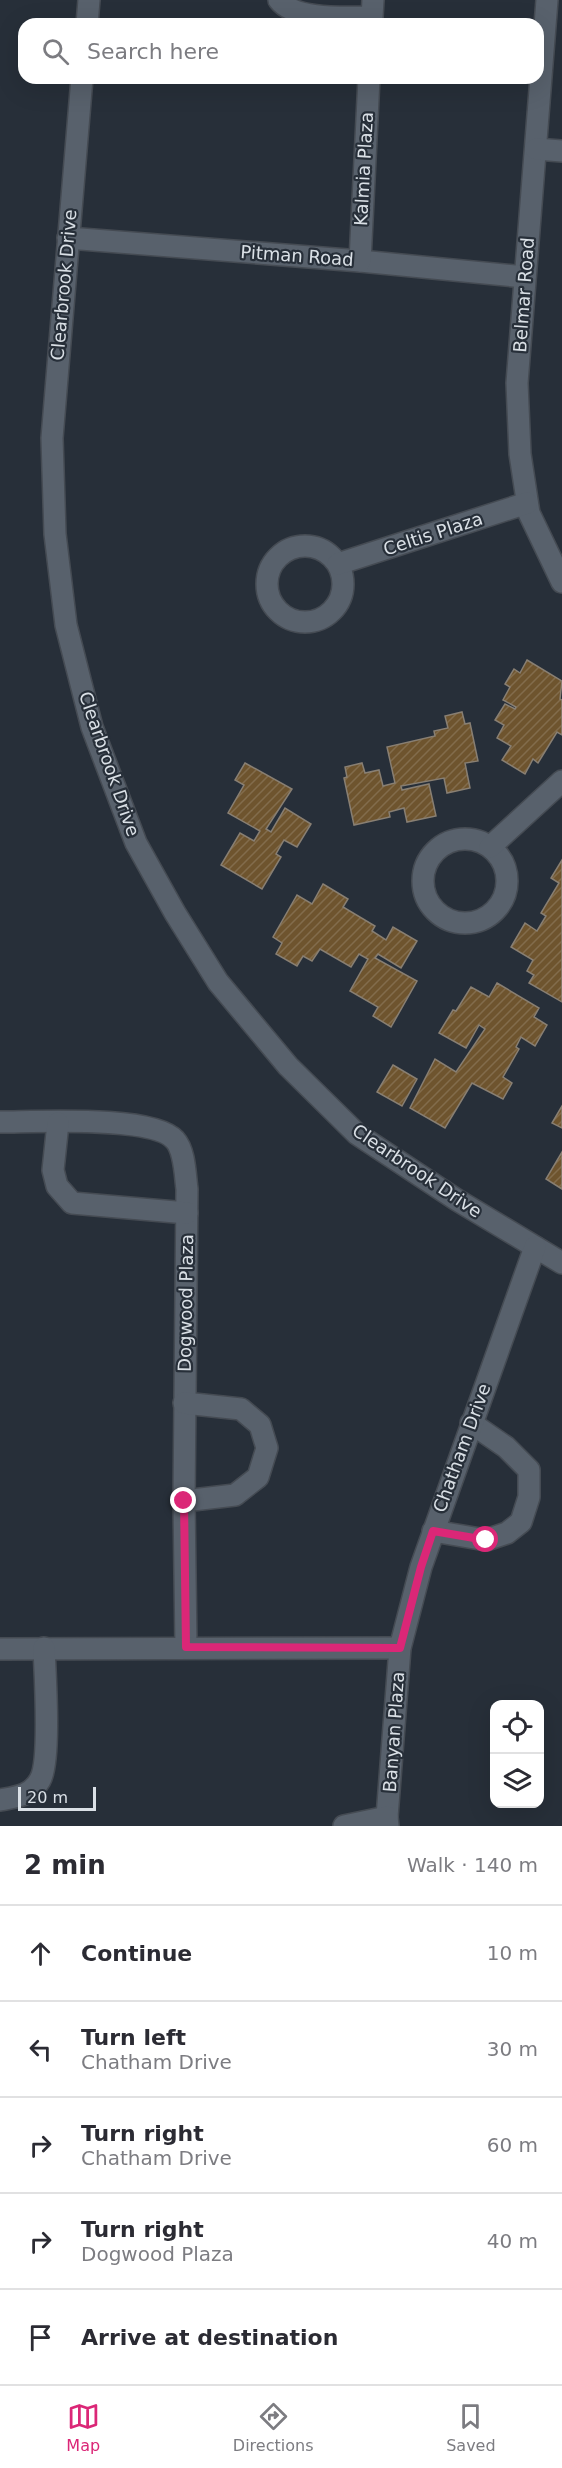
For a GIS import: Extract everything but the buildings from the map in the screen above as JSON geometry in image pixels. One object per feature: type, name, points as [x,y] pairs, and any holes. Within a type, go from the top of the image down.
[{"type":"street","points":[[88,18],[89,0]]},
{"type":"street","points":[[279,0],[282,4],[304,13],[327,17],[372,14]]},
{"type":"street","name":"Belmar Road","points":[[544,41],[547,0]]},
{"type":"street","name":"Clearbrook Drive","points":[[81,84],[52,438],[55,534],[66,625],[92,727],[136,843],[175,913],[218,982],[288,1066],[357,1134],[457,1200],[562,1263]]},
{"type":"street","name":"Kalmia Plaza","points":[[360,261],[369,84]]},
{"type":"street","name":"Belmar Road","points":[[541,84],[517,383],[520,454],[527,503],[562,582]]},
{"type":"street","points":[[536,149],[562,151]]},
{"type":"street","name":"Pitman Road","points":[[68,238],[360,261],[525,277]]},
{"type":"street","name":"Celtis Plaza","points":[[338,564],[527,503]]},
{"type":"street","points":[[490,847],[562,782]]},
{"type":"street","name":"Dogwood Plaza","points":[[0,1122],[130,1123],[160,1130],[176,1140],[183,1159],[187,1189],[184,1403],[186,1647]]},
{"type":"street","points":[[58,1123],[53,1170],[57,1186],[72,1203],[187,1213]]},
{"type":"street","name":"Chatham Drive","points":[[400,1648],[433,1531],[535,1247]]},
{"type":"street","points":[[184,1403],[241,1408],[260,1425],[267,1448],[258,1478],[235,1495],[184,1501]]},
{"type":"street","points":[[433,1531],[486,1540],[507,1533],[520,1522],[529,1497],[529,1470],[506,1447],[471,1423]]},
{"type":"street","points":[[0,1800],[26,1795],[41,1779],[46,1742],[45,1648]]},
{"type":"street","points":[[0,1649],[400,1648]]},
{"type":"street","name":"Banyan Plaza","points":[[388,1821],[400,1648]]},
{"type":"street","points":[[344,1826],[388,1821]]},
{"type":"route","points":[[184,1501],[186,1647],[400,1648],[433,1531],[486,1540]]}]
